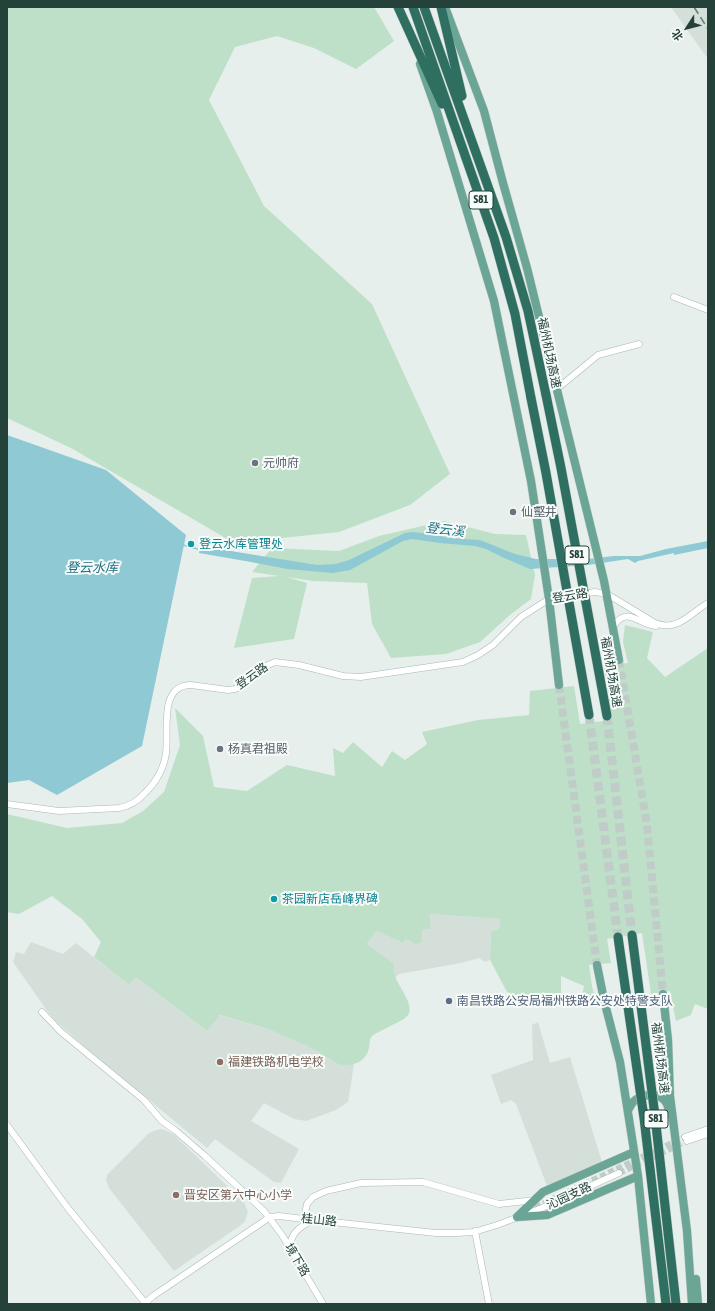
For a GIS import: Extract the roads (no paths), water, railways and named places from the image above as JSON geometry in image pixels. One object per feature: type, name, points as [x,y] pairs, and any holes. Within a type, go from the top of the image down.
[{"type":"highway","points":[[398,7],[460,143]]},
{"type":"highway","name":"S81","points":[[413,7],[494,238],[515,314],[546,473],[589,715]]},
{"type":"highway","name":"福州机场高速","points":[[424,7],[506,237],[528,311],[561,468],[607,716]]},
{"type":"highway","points":[[441,7],[471,138]]},
{"type":"highway","name":"福州机场高速","points":[[632,935],[656,1116],[676,1304]]},
{"type":"highway","name":"福州机场高速","points":[[618,937],[644,1118],[666,1304]]},
{"type":"main road","points":[[445,7],[484,111],[527,268],[558,388],[604,581],[618,660]]},
{"type":"main road","points":[[403,18],[437,112],[494,301],[532,481],[549,599],[559,685]]},
{"type":"main road","points":[[597,964],[604,1000],[620,1062],[628,1111],[638,1176],[651,1304]]},
{"type":"main road","points":[[663,994],[668,1040],[670,1096],[687,1231],[692,1304]]},
{"type":"main road","points":[[628,1111],[638,1099],[650,1095],[656,1095],[662,1097],[666,1102],[673,1120]]},
{"type":"main road","points":[[517,1217],[543,1192],[634,1152]]},
{"type":"main road","points":[[517,1217],[547,1215],[638,1176]]},
{"type":"main road","points":[[687,1231],[696,1276],[698,1304]]},
{"type":"street","points":[[674,297],[708,310]]},
{"type":"street","points":[[558,388],[598,355],[639,344]]},
{"type":"street","name":"登云路","points":[[7,804],[65,811],[119,808],[127,807],[135,803],[153,785],[162,768],[166,751],[169,702],[173,693],[181,687],[191,685],[232,690],[245,684],[262,668],[275,662],[299,665],[343,676],[361,677],[463,662],[494,645],[521,617],[549,599],[595,592],[606,594],[655,623],[664,626]]},
{"type":"street","points":[[606,594],[619,605],[644,621],[655,626]]},
{"type":"street","points":[[613,627],[619,619],[626,616],[648,625],[655,626],[678,623],[708,603]]},
{"type":"street","name":"境下路","points":[[42,1012],[61,1032],[144,1100],[162,1121],[205,1156],[259,1205],[270,1217],[323,1304]]},
{"type":"street","points":[[7,1125],[67,1207],[145,1304],[153,1296],[270,1217]]},
{"type":"street","points":[[708,1129],[686,1139],[708,1134]]},
{"type":"street","name":"沁园支路","points":[[517,1217],[542,1208],[619,1172]]},
{"type":"street","points":[[304,1219],[307,1204],[313,1197],[326,1191],[361,1183],[422,1182],[496,1204],[535,1200]]},
{"type":"street","name":"桂山路","points":[[270,1217],[279,1216],[436,1233],[475,1232],[517,1217]]},
{"type":"street","points":[[290,1248],[291,1239],[300,1226],[314,1220]]},
{"type":"street","points":[[475,1232],[489,1304]]},
{"type":"water","name":"登云水库","points":[[7,435],[106,470],[186,535],[142,746],[57,795],[29,780],[7,783]]},
{"type":"water","points":[[412,532],[432,534],[448,538],[480,540],[515,554],[536,559],[588,559],[614,556],[640,556],[666,549],[708,541],[708,548],[674,555],[674,553],[635,563],[628,559],[588,565],[530,569],[486,549],[475,546],[412,539],[403,541],[350,570],[333,573],[287,569],[199,553],[200,547],[206,547],[317,565],[336,564],[349,560],[405,533]]},
{"type":"waterway","name":"登云溪","points":[[183,545],[201,550]]},
{"type":"tunnel","points":[[619,660],[647,825],[663,994]]},
{"type":"tunnel","points":[[559,685],[597,965]]},
{"type":"tunnel","points":[[589,715],[618,937]]},
{"type":"tunnel","points":[[607,716],[632,935]]},
{"type":"tunnel","points":[[527,1211],[685,1137]]},
{"type":"tunnel","points":[[619,1173],[687,1141]]},
{"type":"railway","points":[[694,7],[708,29]]},
{"type":"place","name":"元帅府","points":[[255,463]]},
{"type":"place","name":"仙壑井","points":[[513,512]]},
{"type":"place","name":"登云水库管理处","points":[[191,544]]},
{"type":"place","name":"杨真君祖殿","points":[[220,749]]},
{"type":"place","name":"茶园新店岳峰界碑","points":[[274,899]]},
{"type":"place","name":"南昌铁路公安局福州铁路公安处特警支队","points":[[449,1001]]},
{"type":"place","name":"福建铁路机电学校","points":[[220,1062]]},
{"type":"place","name":"晋安区第六中心小学","points":[[176,1195]]}]
